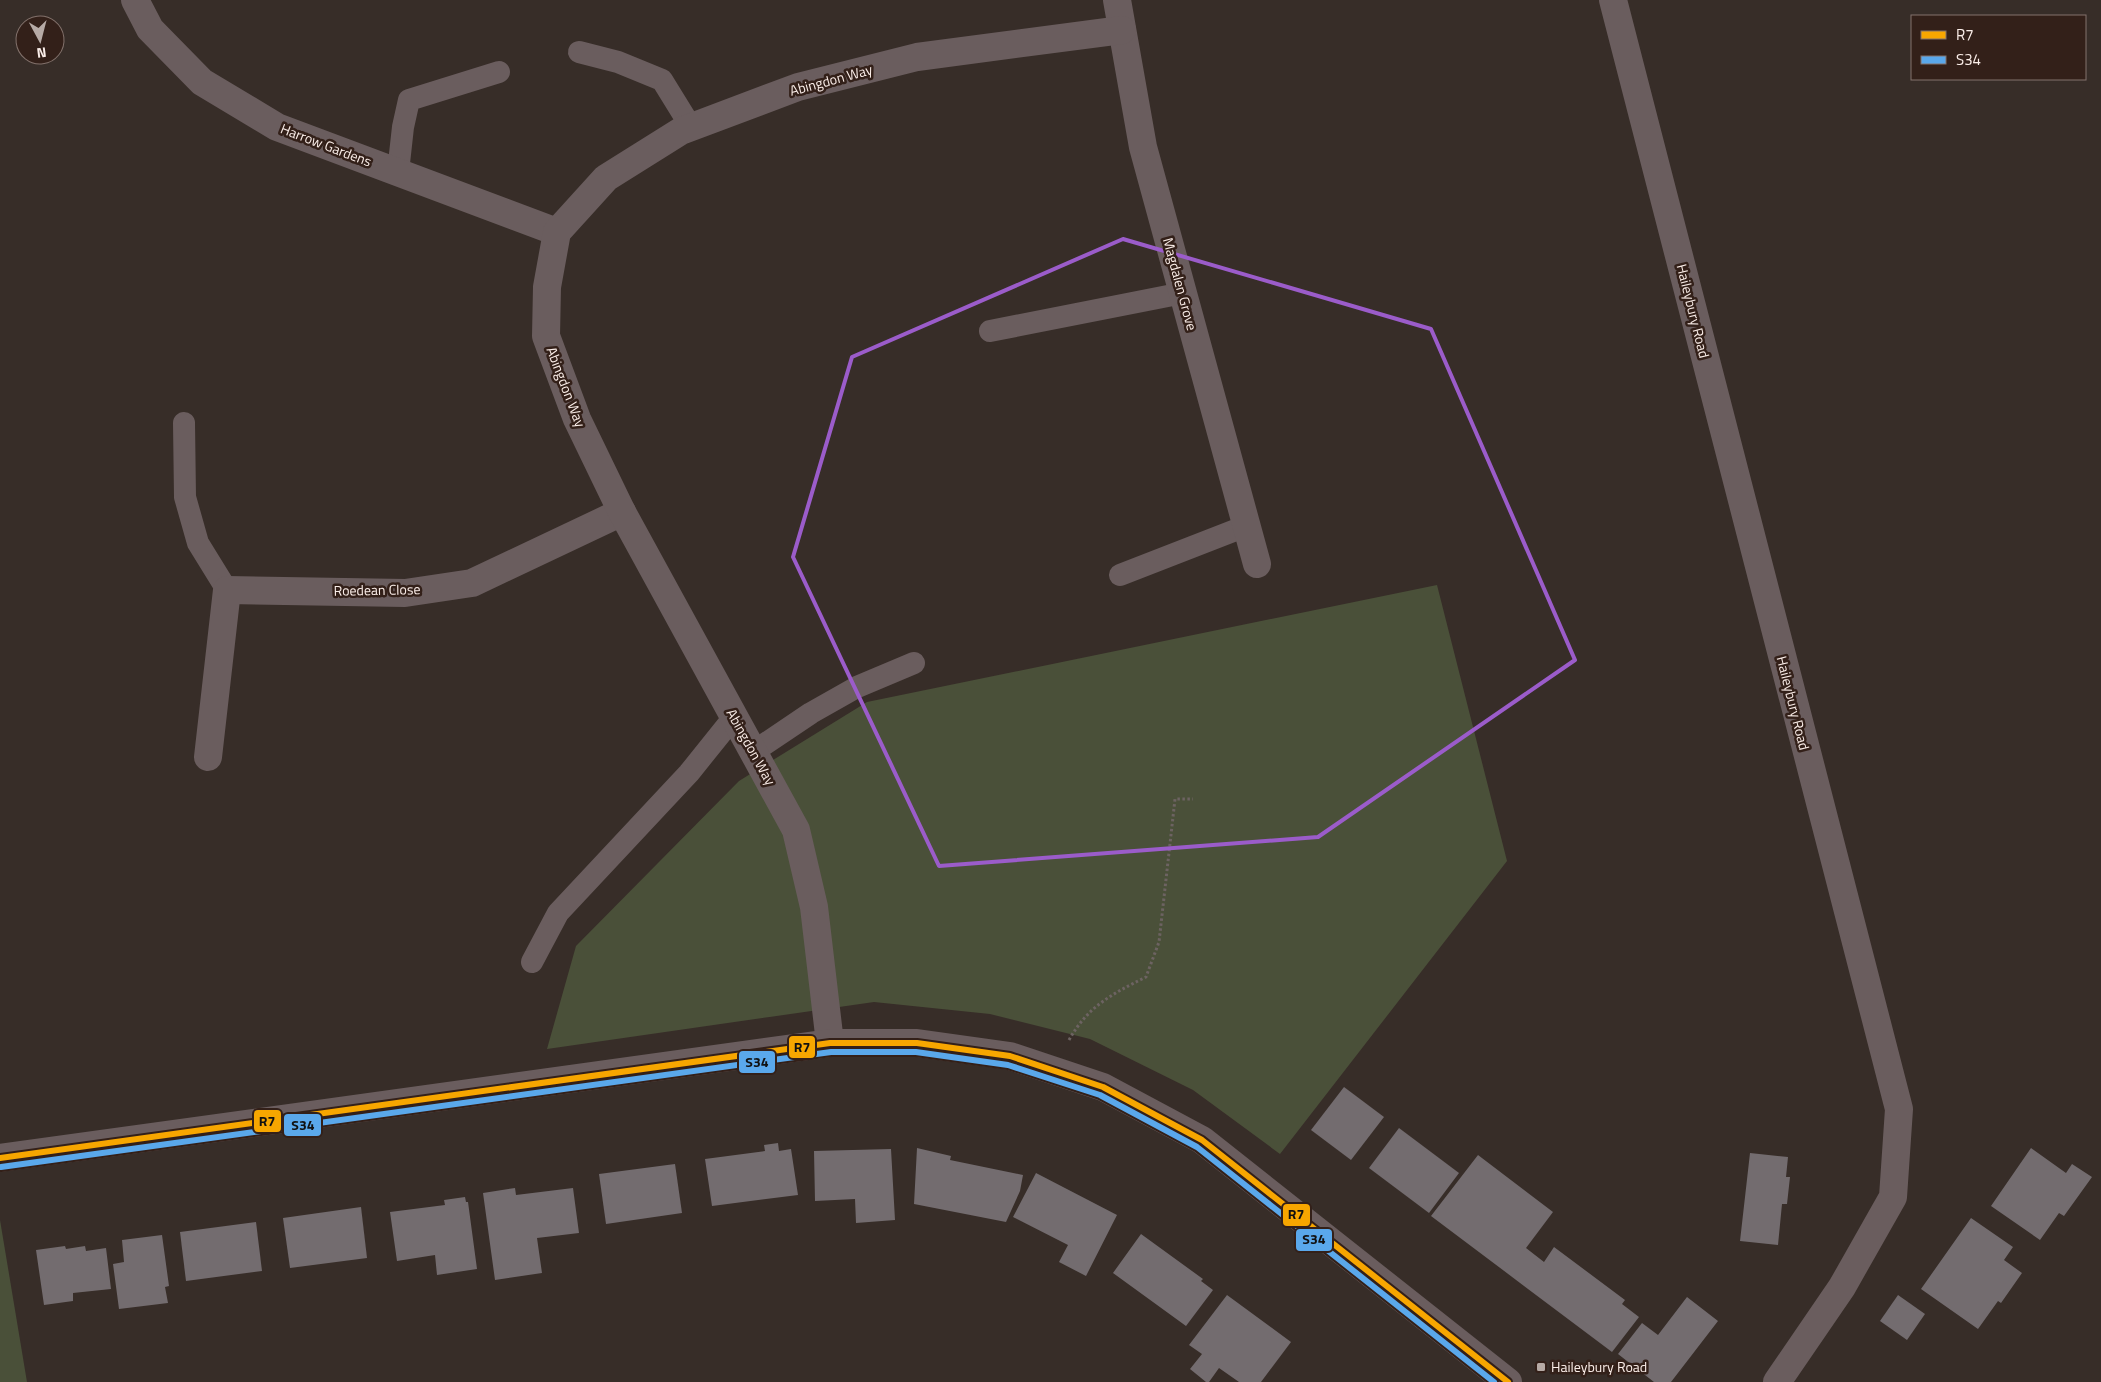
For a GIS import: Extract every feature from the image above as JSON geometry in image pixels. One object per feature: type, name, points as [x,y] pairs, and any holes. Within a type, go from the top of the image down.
[{"type":"street","name":"Harrow Gardens","points":[[135,0],[150,29],[202,82],[277,127],[557,232]]},
{"type":"street","name":"Magdalen Grove","points":[[1117,0],[1143,147],[1257,564]]},
{"type":"street","name":"Haileybury Road","points":[[1613,0],[1899,1109],[1894,1197],[1842,1287],[1777,1382]]},
{"type":"street","name":"Abingdon Way","points":[[830,1043],[814,908],[796,830],[622,512],[577,419],[546,336],[547,287],[557,232],[606,178],[681,131],[798,87],[917,57],[1122,30]]},
{"type":"street","name":"Roedean Close","points":[[227,590],[405,593],[472,583],[622,512]]},
{"type":"street","points":[[208,757],[227,590]]},
{"type":"street","points":[[0,1158],[830,1043],[917,1043],[1010,1056],[1103,1087],[1202,1140],[1508,1382]]},
{"type":"lane","points":[[579,52],[618,62],[662,80],[690,127]]},
{"type":"lane","points":[[398,172],[403,126],[410,100],[499,72]]},
{"type":"lane","points":[[990,331],[1183,292]]},
{"type":"lane","points":[[184,423],[185,497],[198,543],[227,590]]},
{"type":"lane","points":[[1120,575],[1246,526]]},
{"type":"lane","points":[[753,752],[811,713],[857,687],[914,663]]},
{"type":"lane","points":[[532,962],[558,913],[689,773],[734,717]]},
{"type":"path","points":[[1052,1070],[1079,1021],[1111,994],[1146,977],[1159,942],[1175,799],[1194,798]]},
{"type":"highlighted area","points":[[1123,239],[1431,329],[1575,660],[1318,837],[939,866],[793,557],[852,357]]},
{"type":"green space","points":[[1437,585],[1507,861],[1280,1154],[1193,1090],[1090,1039],[990,1014],[874,1002],[547,1049],[576,946],[739,781],[867,702]]},
{"type":"green space","points":[[0,1220],[27,1382],[0,1382]]},
{"type":"building","points":[[1344,1087],[1384,1117],[1351,1160],[1311,1130]]},
{"type":"building","points":[[1399,1128],[1459,1173],[1429,1213],[1369,1168]]},
{"type":"building","points":[[778,1143],[779,1151],[791,1149],[798,1195],[712,1206],[705,1159],[765,1151],[764,1145]]},
{"type":"building","points":[[917,1148],[951,1156],[950,1160],[1023,1175],[1020,1191],[1006,1222],[914,1204]]},
{"type":"building","points":[[2031,1148],[2066,1173],[2072,1164],[2092,1177],[2064,1216],[2059,1213],[2040,1240],[1991,1206]]},
{"type":"building","points":[[891,1149],[895,1220],[856,1223],[855,1199],[815,1201],[814,1151]]},
{"type":"building","points":[[1750,1153],[1788,1157],[1786,1177],[1790,1177],[1787,1204],[1782,1204],[1778,1245],[1740,1241]]},
{"type":"building","points":[[1478,1155],[1553,1212],[1526,1248],[1544,1262],[1554,1247],[1625,1300],[1622,1304],[1639,1317],[1612,1352],[1431,1216]]},
{"type":"building","points":[[675,1164],[682,1213],[606,1224],[599,1174]]},
{"type":"building","points":[[1036,1173],[1117,1215],[1086,1276],[1059,1262],[1068,1245],[1013,1217]]},
{"type":"building","points":[[515,1188],[516,1195],[573,1188],[579,1233],[537,1238],[542,1273],[495,1280],[483,1193]]},
{"type":"building","points":[[465,1197],[466,1202],[468,1202],[477,1269],[437,1275],[435,1255],[397,1261],[390,1212],[445,1205],[444,1200]]},
{"type":"building","points":[[361,1207],[367,1258],[290,1268],[283,1218]]},
{"type":"building","points":[[1971,1218],[2013,1247],[2004,1260],[2022,1273],[2001,1303],[1998,1301],[1978,1329],[1921,1289]]},
{"type":"building","points":[[256,1222],[262,1271],[186,1281],[180,1232]]},
{"type":"building","points":[[1141,1234],[1203,1279],[1201,1281],[1213,1290],[1186,1326],[1113,1273]]},
{"type":"building","points":[[162,1235],[169,1286],[165,1287],[168,1303],[119,1309],[113,1264],[124,1262],[122,1240]]},
{"type":"building","points":[[65,1246],[66,1249],[85,1246],[86,1251],[106,1248],[111,1289],[73,1293],[73,1301],[44,1305],[36,1250]]},
{"type":"building","points":[[1227,1295],[1291,1342],[1261,1382],[1239,1382],[1219,1368],[1209,1382],[1206,1382],[1190,1369],[1202,1354],[1189,1345]]},
{"type":"building","points":[[1898,1295],[1925,1314],[1907,1340],[1880,1321]]},
{"type":"building","points":[[1687,1297],[1718,1321],[1671,1382],[1654,1382],[1618,1354],[1642,1323],[1658,1335]]},
{"type":"transit line","name":"R7","points":[[0,1158],[830,1043],[917,1043],[1010,1056],[1103,1087],[1202,1140],[1508,1382]]},
{"type":"transit line","name":"S34","points":[[1,1167],[831,1052],[916,1052],[1008,1065],[1100,1095],[1197,1147],[1494,1382]]},
{"type":"place","name":"Haileybury Road","points":[[1541,1367]]}]
